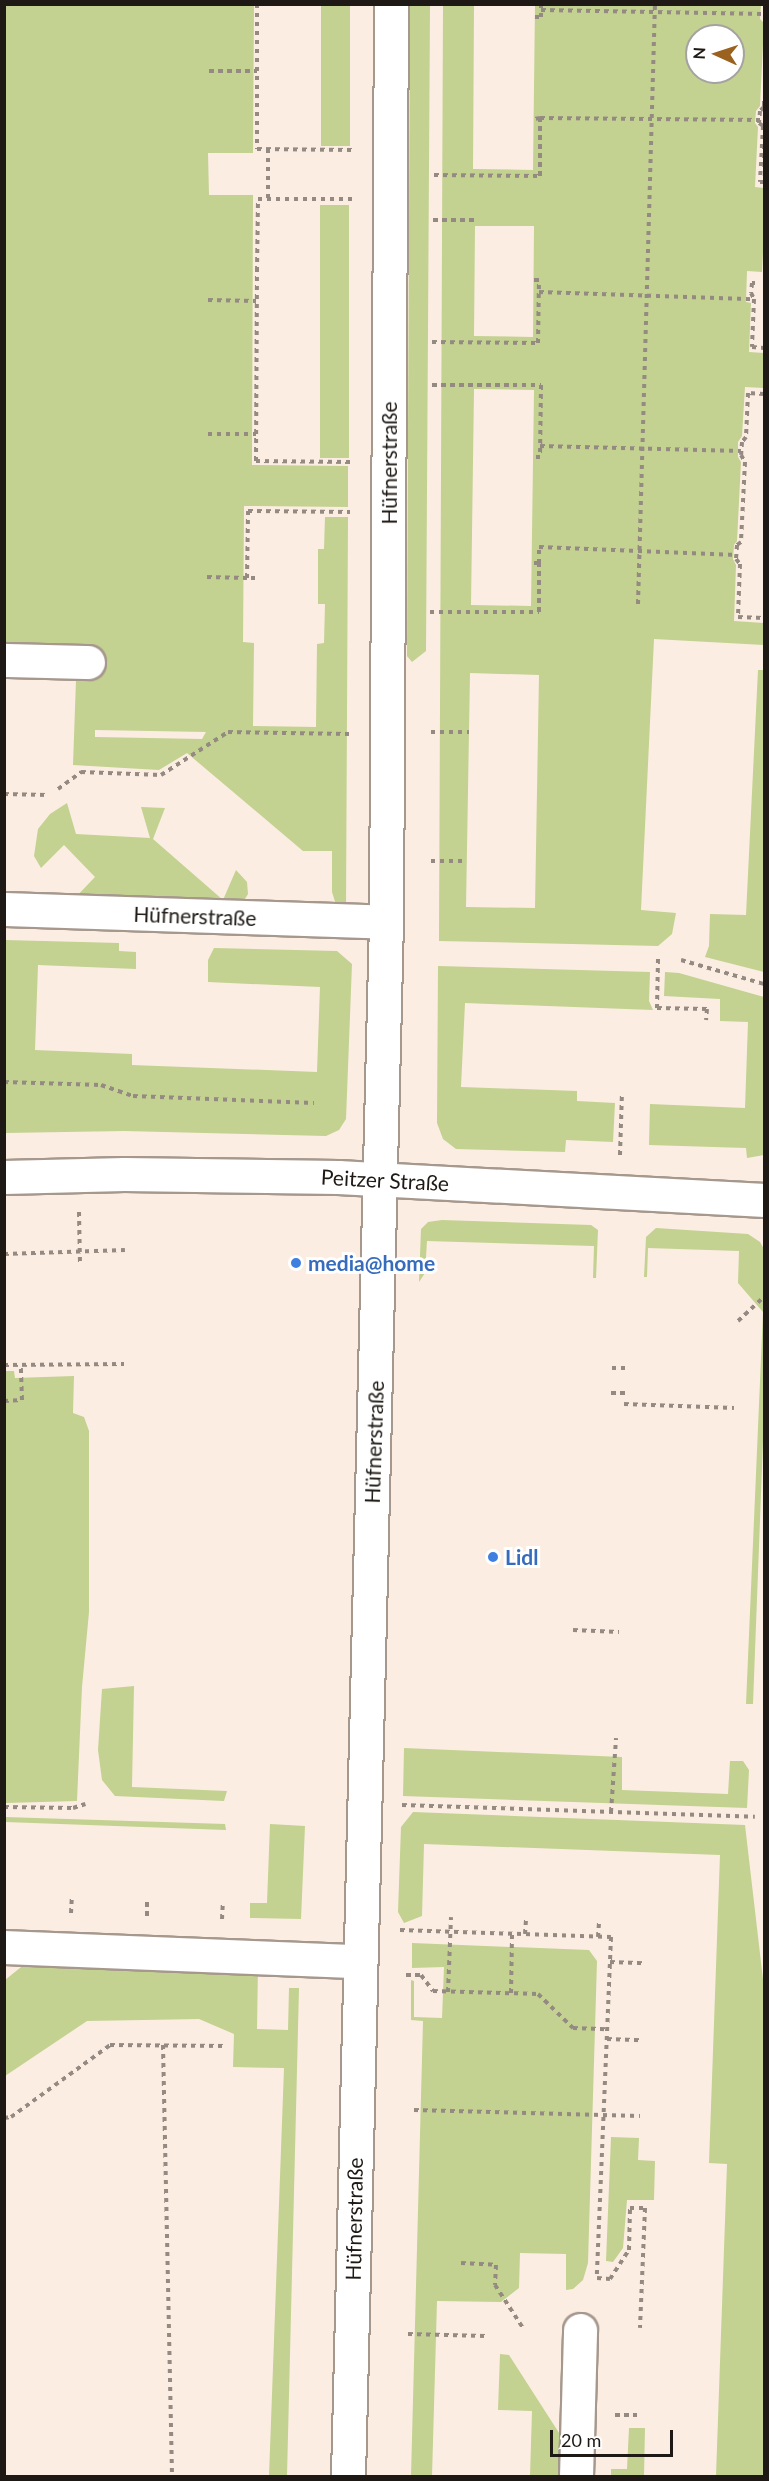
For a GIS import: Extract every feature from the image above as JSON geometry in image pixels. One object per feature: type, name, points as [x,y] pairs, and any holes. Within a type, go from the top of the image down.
[{"type":"street","name":"Hüfnerstraße","points":[[348,2476],[382,1180],[386,922],[392,4]]},
{"type":"street","points":[[4,660],[88,662]]},
{"type":"street","name":"Hüfnerstraße","points":[[4,909],[386,922]]},
{"type":"street","name":"Peitzer Straße","points":[[4,1177],[207,1174],[382,1180],[765,1200]]},
{"type":"street","points":[[4,1947],[360,1961]]},
{"type":"street","points":[[576,2476],[580,2330]]},
{"type":"path","points":[[257,4],[257,149],[358,150]]},
{"type":"path","points":[[638,604],[655,4]]},
{"type":"path","points":[[535,17],[541,17],[541,7],[764,14]]},
{"type":"path","points":[[209,71],[257,70]]},
{"type":"path","points":[[257,84],[265,84]]},
{"type":"path","points":[[765,101],[760,111],[759,123],[763,126],[760,182],[765,182]]},
{"type":"path","points":[[434,175],[540,176],[540,118]]},
{"type":"path","points":[[534,119],[760,120]]},
{"type":"path","points":[[268,149],[268,199]]},
{"type":"path","points":[[357,462],[256,461],[256,301],[258,199],[358,199]]},
{"type":"path","points":[[433,220],[476,220]]},
{"type":"path","points":[[257,271],[265,271]]},
{"type":"path","points":[[432,342],[538,343],[539,280],[534,280]]},
{"type":"path","points":[[755,283],[752,283],[751,294],[754,299],[752,347],[765,348]]},
{"type":"path","points":[[539,292],[754,299]]},
{"type":"path","points":[[208,300],[256,301]]},
{"type":"path","points":[[432,385],[541,385],[540,457],[533,457]]},
{"type":"path","points":[[765,394],[748,393],[746,437],[742,442],[741,451],[745,462],[741,542],[737,545],[740,564],[738,617],[765,618]]},
{"type":"path","points":[[256,396],[264,395]]},
{"type":"path","points":[[208,434],[256,434]]},
{"type":"path","points":[[540,446],[741,451]]},
{"type":"path","points":[[248,578],[248,511],[356,512]]},
{"type":"path","points":[[430,612],[539,612],[539,547],[737,555]]},
{"type":"path","points":[[532,563],[539,563]]},
{"type":"path","points":[[207,577],[255,578]]},
{"type":"path","points":[[58,789],[81,772],[161,775],[228,732],[356,734]]},
{"type":"path","points":[[431,732],[469,732]]},
{"type":"path","points":[[4,794],[47,795]]},
{"type":"path","points":[[431,861],[467,861]]},
{"type":"path","points":[[658,959],[657,1008],[707,1009],[706,1020]]},
{"type":"path","points":[[681,960],[765,984]]},
{"type":"path","points":[[4,1082],[101,1085],[133,1096],[314,1103]]},
{"type":"path","points":[[619,1161],[622,1093]]},
{"type":"path","points":[[79,1202],[80,1266]]},
{"type":"path","points":[[4,1254],[125,1250]]},
{"type":"path","points":[[313,1263],[326,1263]]},
{"type":"path","points":[[738,1321],[765,1297]]},
{"type":"path","points":[[4,1365],[124,1364]]},
{"type":"path","points":[[4,1401],[22,1400],[21,1365]]},
{"type":"path","points":[[612,1368],[626,1368]]},
{"type":"path","points":[[611,1392],[625,1393]]},
{"type":"path","points":[[624,1404],[734,1408]]},
{"type":"path","points":[[573,1630],[619,1632]]},
{"type":"path","points":[[611,1812],[616,1738]]},
{"type":"path","points":[[4,1806],[73,1808],[85,1804]]},
{"type":"path","points":[[364,1804],[755,1817]]},
{"type":"path","points":[[448,1992],[451,1917]]},
{"type":"path","points":[[525,1934],[526,1919]]},
{"type":"path","points":[[598,1937],[599,1922]]},
{"type":"path","points":[[413,1930],[611,1937],[597,2278],[610,2279],[629,2250],[630,2208],[645,2208],[640,2328]]},
{"type":"path","points":[[511,1993],[512,1934]]},
{"type":"path","points":[[610,1962],[645,1963]]},
{"type":"path","points":[[406,1975],[421,1975],[434,1991],[538,1994],[573,2028],[607,2029]]},
{"type":"path","points":[[607,2039],[642,2040]]},
{"type":"path","points":[[4,2118],[11,2117],[110,2045],[227,2046]]},
{"type":"path","points":[[163,2045],[172,2476]]},
{"type":"path","points":[[414,2110],[640,2116]]},
{"type":"path","points":[[461,2263],[496,2265],[495,2285],[523,2328]]},
{"type":"path","points":[[408,2334],[484,2336]]},
{"type":"path","points":[[606,2415],[637,2415]]},
{"type":"green space","points":[[5,5],[254,5],[253,153],[208,153],[209,195],[253,195],[252,465],[348,466],[348,507],[244,506],[243,642],[254,643],[253,726],[316,727],[317,644],[324,643],[325,604],[318,604],[318,549],[324,549],[325,517],[348,517],[346,908],[337,908],[332,892],[332,851],[303,851],[187,753],[159,770],[73,765],[76,680],[5,677]],"holes":[[[95,730],[206,732],[202,739],[95,737]]]},
{"type":"green space","points":[[321,5],[350,5],[350,146],[321,146]]},
{"type":"green space","points":[[410,5],[430,5],[426,651],[412,662],[407,656]]},
{"type":"green space","points":[[443,5],[474,5],[473,169],[533,170],[535,5],[761,5],[760,19],[764,23],[760,106],[756,111],[755,123],[758,127],[755,187],[764,188],[764,233],[762,272],[747,271],[746,302],[751,303],[749,352],[764,353],[764,388],[745,387],[742,436],[738,442],[738,457],[741,462],[737,541],[734,545],[733,559],[736,565],[734,621],[764,623],[764,645],[654,639],[641,910],[676,913],[672,934],[658,946],[439,941]],"holes":[[[475,226],[534,226],[533,337],[474,336]],[[474,389],[534,390],[531,606],[471,605]],[[470,673],[539,675],[535,908],[466,907]]]},
{"type":"green space","points":[[320,205],[349,205],[349,458],[320,458]]},
{"type":"green space","points":[[758,670],[764,670],[764,972],[705,957],[709,946],[710,914],[746,915]]},
{"type":"green space","points":[[67,803],[76,834],[150,838],[141,807],[165,808],[153,839],[223,900],[236,870],[247,882],[248,894],[240,907],[73,900],[95,877],[64,845],[41,868],[34,856],[38,829],[50,814]]},
{"type":"green space","points":[[5,940],[119,943],[119,951],[136,952],[136,969],[38,965],[35,1050],[132,1054],[132,1065],[317,1072],[320,987],[208,982],[208,960],[214,948],[337,951],[352,964],[346,1119],[339,1130],[326,1136],[124,1131],[5,1133]]},
{"type":"green space","points":[[438,966],[650,972],[649,1001],[653,1010],[465,1003],[461,1087],[577,1091],[577,1101],[615,1103],[613,1142],[566,1140],[565,1152],[456,1149],[443,1139],[437,1123]]},
{"type":"green space","points":[[665,972],[679,973],[764,997],[764,1155],[747,1158],[746,1148],[649,1145],[650,1104],[745,1108],[748,1022],[720,1021],[720,999],[664,996]]},
{"type":"green space","points":[[442,1220],[591,1225],[598,1230],[596,1278],[593,1278],[594,1246],[427,1241],[425,1273],[419,1282],[421,1229],[428,1222]]},
{"type":"green space","points":[[656,1228],[748,1234],[760,1242],[764,1249],[764,1415],[753,1704],[746,1704],[763,1312],[738,1283],[739,1251],[648,1248],[647,1277],[644,1277],[646,1237]]},
{"type":"green space","points":[[5,1371],[14,1371],[15,1378],[74,1376],[73,1413],[84,1417],[89,1431],[89,1612],[82,1687],[77,1801],[5,1803]]},
{"type":"green space","points":[[134,1686],[132,1787],[227,1791],[224,1801],[115,1796],[102,1780],[98,1750],[102,1689]]},
{"type":"green space","points":[[404,1748],[622,1757],[622,1790],[728,1794],[730,1761],[743,1761],[749,1770],[747,1808],[403,1796]]},
{"type":"green space","points":[[413,1812],[745,1825],[764,1988],[764,2476],[716,2476],[727,2164],[709,2163],[720,1855],[424,1844],[422,1916],[404,1923],[398,1912],[401,1827]]},
{"type":"green space","points":[[5,1817],[225,1824],[226,1830],[5,1822]]},
{"type":"green space","points":[[270,1824],[305,1826],[301,1919],[250,1918],[250,1903],[267,1903]]},
{"type":"green space","points":[[412,1943],[589,1950],[597,1961],[588,2263],[583,2280],[573,2289],[566,2290],[566,2254],[520,2253],[519,2288],[501,2302],[437,2301],[432,2476],[411,2476],[423,2021],[411,2020],[411,1980],[414,1981],[414,2017],[442,2018],[444,1967],[412,1968]]},
{"type":"green space","points":[[31,1959],[258,1966],[257,2029],[288,2030],[289,1988],[299,1988],[287,2476],[269,2476],[284,2068],[233,2067],[234,2034],[199,2019],[87,2021],[5,2076],[5,1980]]},
{"type":"green space","points":[[611,2137],[639,2138],[638,2160],[655,2161],[654,2200],[627,2200],[623,2248],[613,2262],[606,2261]]},
{"type":"green space","points":[[500,2354],[509,2355],[561,2436],[560,2476],[530,2476],[532,2411],[498,2410]]},
{"type":"green space","points":[[629,2428],[645,2428],[644,2476],[611,2476],[611,2469],[627,2469]]},
{"type":"place","name":"media@home","points":[[296,1263]]},
{"type":"place","name":"Lidl","points":[[493,1557]]}]
